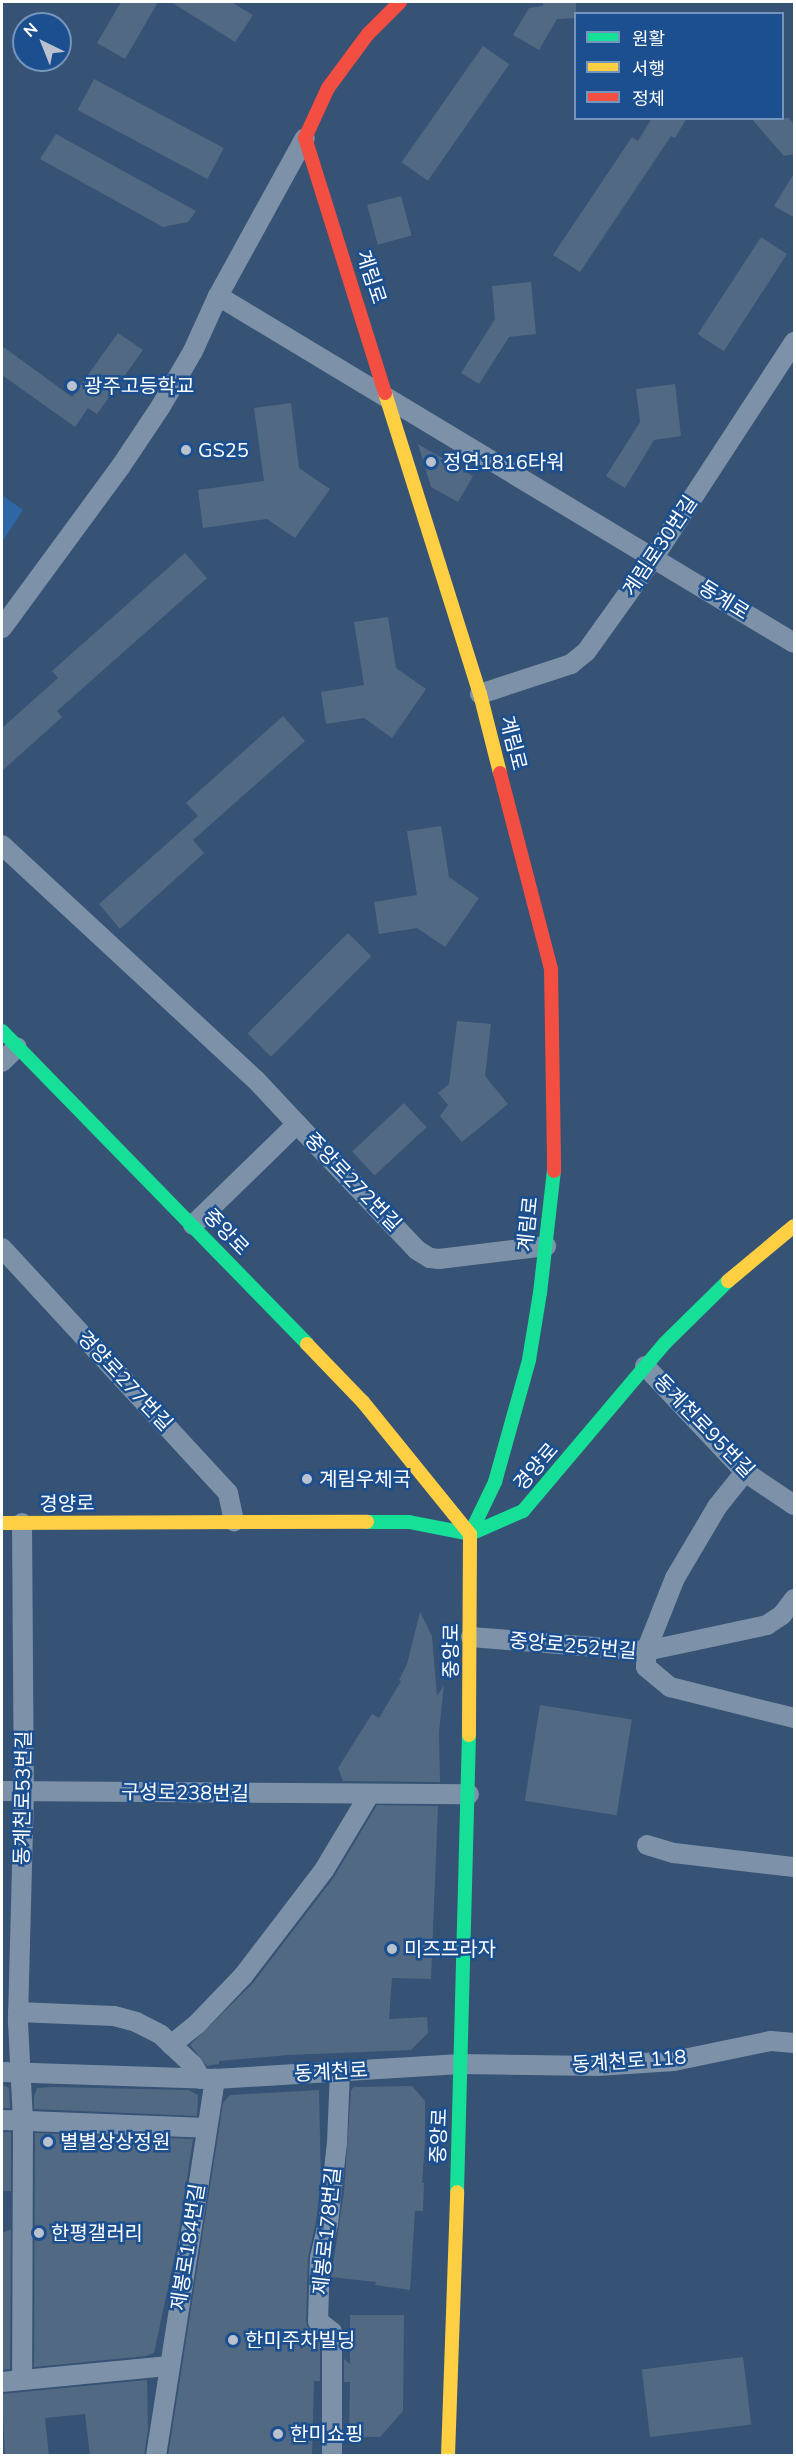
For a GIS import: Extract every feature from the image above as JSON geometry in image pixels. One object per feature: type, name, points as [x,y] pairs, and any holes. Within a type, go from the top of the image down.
[{"type":"street","points":[[2,628],[121,466],[154,416],[193,351],[218,296],[305,138],[328,88],[368,34],[400,2]]},
{"type":"street","name":"계림로","points":[[305,138],[480,694],[551,969],[555,1158],[540,1293],[524,1379],[495,1482],[470,1534]]},
{"type":"street","name":"동계로","points":[[218,296],[795,643]]},
{"type":"street","name":"계림로30번길","points":[[480,694],[571,664],[580,657],[654,557],[795,342]]},
{"type":"street","points":[[2,845],[256,1080],[297,1124]]},
{"type":"street","name":"중앙로","points":[[2,1030],[363,1402],[470,1534],[469,1794],[448,2456]]},
{"type":"street","points":[[2,1062],[17,1047]]},
{"type":"street","name":"중앙로272번길","points":[[193,1225],[297,1124],[417,1250],[430,1258],[439,1259],[546,1246]]},
{"type":"street","name":"경양로","points":[[2,1523],[409,1522],[470,1534],[523,1511],[603,1420],[645,1366],[737,1272],[795,1226]]},
{"type":"street","name":"경양로277번길","points":[[2,1248],[228,1493],[234,1521]]},
{"type":"street","name":"동계천로95번길","points":[[645,1366],[745,1472],[795,1505]]},
{"type":"street","points":[[646,1651],[675,1578],[697,1538],[745,1472]]},
{"type":"street","name":"동계천로53번길","points":[[22,1524],[24,1790],[18,2012],[23,2072],[22,2380]]},
{"type":"street","points":[[646,1651],[767,1625],[782,1615],[795,1599]]},
{"type":"street","name":"중앙로252번길","points":[[471,1637],[646,1651],[646,1666],[670,1687],[795,1718]]},
{"type":"street","name":"구성로238번길","points":[[2,1791],[469,1794]]},
{"type":"street","points":[[171,2045],[196,2025],[243,1976],[324,1870],[369,1795]]},
{"type":"street","points":[[647,1845],[674,1853],[795,1868]]},
{"type":"street","points":[[18,2012],[114,2016],[136,2022],[161,2036],[208,2079]]},
{"type":"street","name":"동계천로 118","points":[[461,2064],[598,2066],[674,2061],[771,2041],[795,2043]]},
{"type":"street","name":"동계천로","points":[[2,2072],[208,2079],[461,2064]]},
{"type":"street","name":"제봉로178번길","points":[[332,2456],[332,2332],[318,2321],[320,2258],[328,2224],[337,2143],[340,2072]]},
{"type":"street","name":"제봉로184번길","points":[[156,2456],[207,2128],[208,2079]]},
{"type":"street","points":[[2,2120],[207,2128]]},
{"type":"street","points":[[2,2382],[169,2366]]},
{"type":"shaded area","points":[[2,495],[23,510],[2,542]]},
{"type":"building","points":[[121,2],[158,2],[125,59],[97,43]]},
{"type":"building","points":[[171,2],[231,2],[253,15],[235,42]]},
{"type":"building","points":[[543,2],[576,2],[576,12],[574,12],[574,18],[557,19],[539,50],[513,35],[529,8],[543,6]]},
{"type":"building","points":[[483,46],[509,64],[428,181],[402,162]]},
{"type":"building","points":[[94,79],[224,148],[207,179],[78,110]]},
{"type":"building","points":[[789,118],[795,125],[795,154],[784,156],[753,120]]},
{"type":"building","points":[[651,120],[686,120],[675,138],[671,136],[580,272],[553,255],[632,137],[638,141]]},
{"type":"building","points":[[56,134],[196,211],[188,222],[163,227],[40,159]]},
{"type":"building","points":[[795,172],[795,218],[774,206]]},
{"type":"building","points":[[401,196],[412,236],[378,245],[367,205]]},
{"type":"building","points":[[761,237],[787,254],[724,351],[698,334]]},
{"type":"building","points":[[531,282],[536,334],[509,337],[479,384],[461,373],[495,319],[492,286]]},
{"type":"building","points":[[118,333],[143,350],[97,414],[88,408],[75,427],[2,375],[2,346],[72,397]]},
{"type":"building","points":[[675,384],[681,436],[654,440],[625,488],[606,476],[640,422],[636,389]]},
{"type":"building","points":[[291,403],[299,468],[330,489],[295,538],[267,519],[203,528],[198,490],[264,481],[254,408]]},
{"type":"building","name":"정연1816타워","points":[[418,444],[473,476],[458,502],[431,487]]},
{"type":"building","points":[[185,553],[207,578],[57,711],[62,717],[2,771],[2,728],[58,678],[52,671]]},
{"type":"building","points":[[388,617],[396,668],[426,689],[392,738],[364,718],[326,724],[321,692],[364,685],[354,622]]},
{"type":"building","points":[[283,716],[305,741],[193,840],[204,853],[120,929],[99,904],[198,816],[186,803]]},
{"type":"building","points":[[441,826],[449,877],[479,898],[445,947],[417,928],[379,934],[374,902],[417,895],[407,831]]},
{"type":"building","points":[[348,933],[371,956],[271,1057],[248,1033]]},
{"type":"building","points":[[457,1021],[491,1024],[485,1076],[508,1104],[462,1142],[440,1116],[448,1105],[438,1093],[449,1084]]},
{"type":"building","points":[[404,1103],[427,1127],[375,1176],[352,1151]]},
{"type":"building","points":[[420,1612],[432,1636],[437,1696],[444,1685],[439,1732],[440,1782],[343,1781],[338,1768],[372,1714],[379,1718],[401,1681],[399,1680],[407,1664]]},
{"type":"building","points":[[540,1705],[632,1720],[617,1815],[525,1801]]},
{"type":"building","points":[[377,1805],[438,1806],[431,1979],[392,1978],[389,2019],[427,2017],[428,2033],[411,2050],[289,2055],[219,2061],[219,2064],[207,2066],[190,2045],[253,1983],[334,1877]]},
{"type":"building","points":[[2,2084],[9,2088],[10,2108],[2,2108]]},
{"type":"building","points":[[412,2086],[425,2101],[425,2143],[422,2183],[424,2183],[423,2211],[415,2211],[410,2290],[375,2285],[376,2282],[331,2277],[344,2192],[351,2090],[354,2087]]},
{"type":"building","points":[[37,2088],[188,2090],[198,2095],[197,2116],[34,2109],[34,2096]]},
{"type":"building","points":[[319,2090],[321,2181],[316,2222],[308,2257],[306,2321],[307,2326],[320,2338],[320,2381],[314,2381],[312,2456],[168,2456],[223,2103],[230,2095]]},
{"type":"building","points":[[2,2132],[11,2132],[11,2191],[2,2191]]},
{"type":"building","points":[[35,2133],[193,2139],[176,2250],[154,2353],[146,2356],[34,2367]]},
{"type":"building","points":[[11,2229],[10,2369],[2,2370],[2,2233]]},
{"type":"building","points":[[350,2315],[404,2315],[403,2411],[380,2437],[349,2437],[350,2382],[344,2382],[344,2359],[350,2364]]},
{"type":"building","points":[[743,2357],[751,2424],[650,2437],[642,2369]]},
{"type":"building","points":[[147,2380],[148,2429],[144,2456],[90,2456],[85,2414],[45,2418],[49,2456],[5,2456],[2,2394]]},
{"type":"traffic: fast","points":[[2,1031],[307,1344]]},
{"type":"traffic: fast","points":[[470,1534],[495,1482],[529,1360],[540,1293],[554,1171]]},
{"type":"traffic: fast","points":[[367,1522],[409,1522],[470,1534],[523,1511],[665,1343],[728,1281]]},
{"type":"traffic: fast","points":[[457,2192],[469,1735]]},
{"type":"traffic: slow","points":[[385,393],[480,694],[500,773]]},
{"type":"traffic: slow","points":[[728,1281],[794,1226]]},
{"type":"traffic: slow","points":[[307,1344],[363,1402],[470,1534],[469,1735]]},
{"type":"traffic: slow","points":[[2,1523],[367,1522]]},
{"type":"traffic: slow","points":[[448,2456],[457,2192]]},
{"type":"traffic: jam","points":[[385,393],[305,138],[328,88],[368,34],[400,2]]},
{"type":"traffic: jam","points":[[500,773],[551,969],[554,1171]]},
{"type":"place","name":"광주고등학교","points":[[72,386]]},
{"type":"place","name":"GS25","points":[[186,450]]},
{"type":"place","name":"정연1816타워","points":[[431,462]]},
{"type":"place","name":"계림우체국","points":[[307,1479]]},
{"type":"place","name":"미즈프라자","points":[[392,1949]]},
{"type":"place","name":"별별상상정원","points":[[48,2142]]},
{"type":"place","name":"한평갤러리","points":[[39,2233]]},
{"type":"place","name":"한미주차빌딩","points":[[233,2340]]},
{"type":"place","name":"한미쇼핑","points":[[278,2434]]}]
